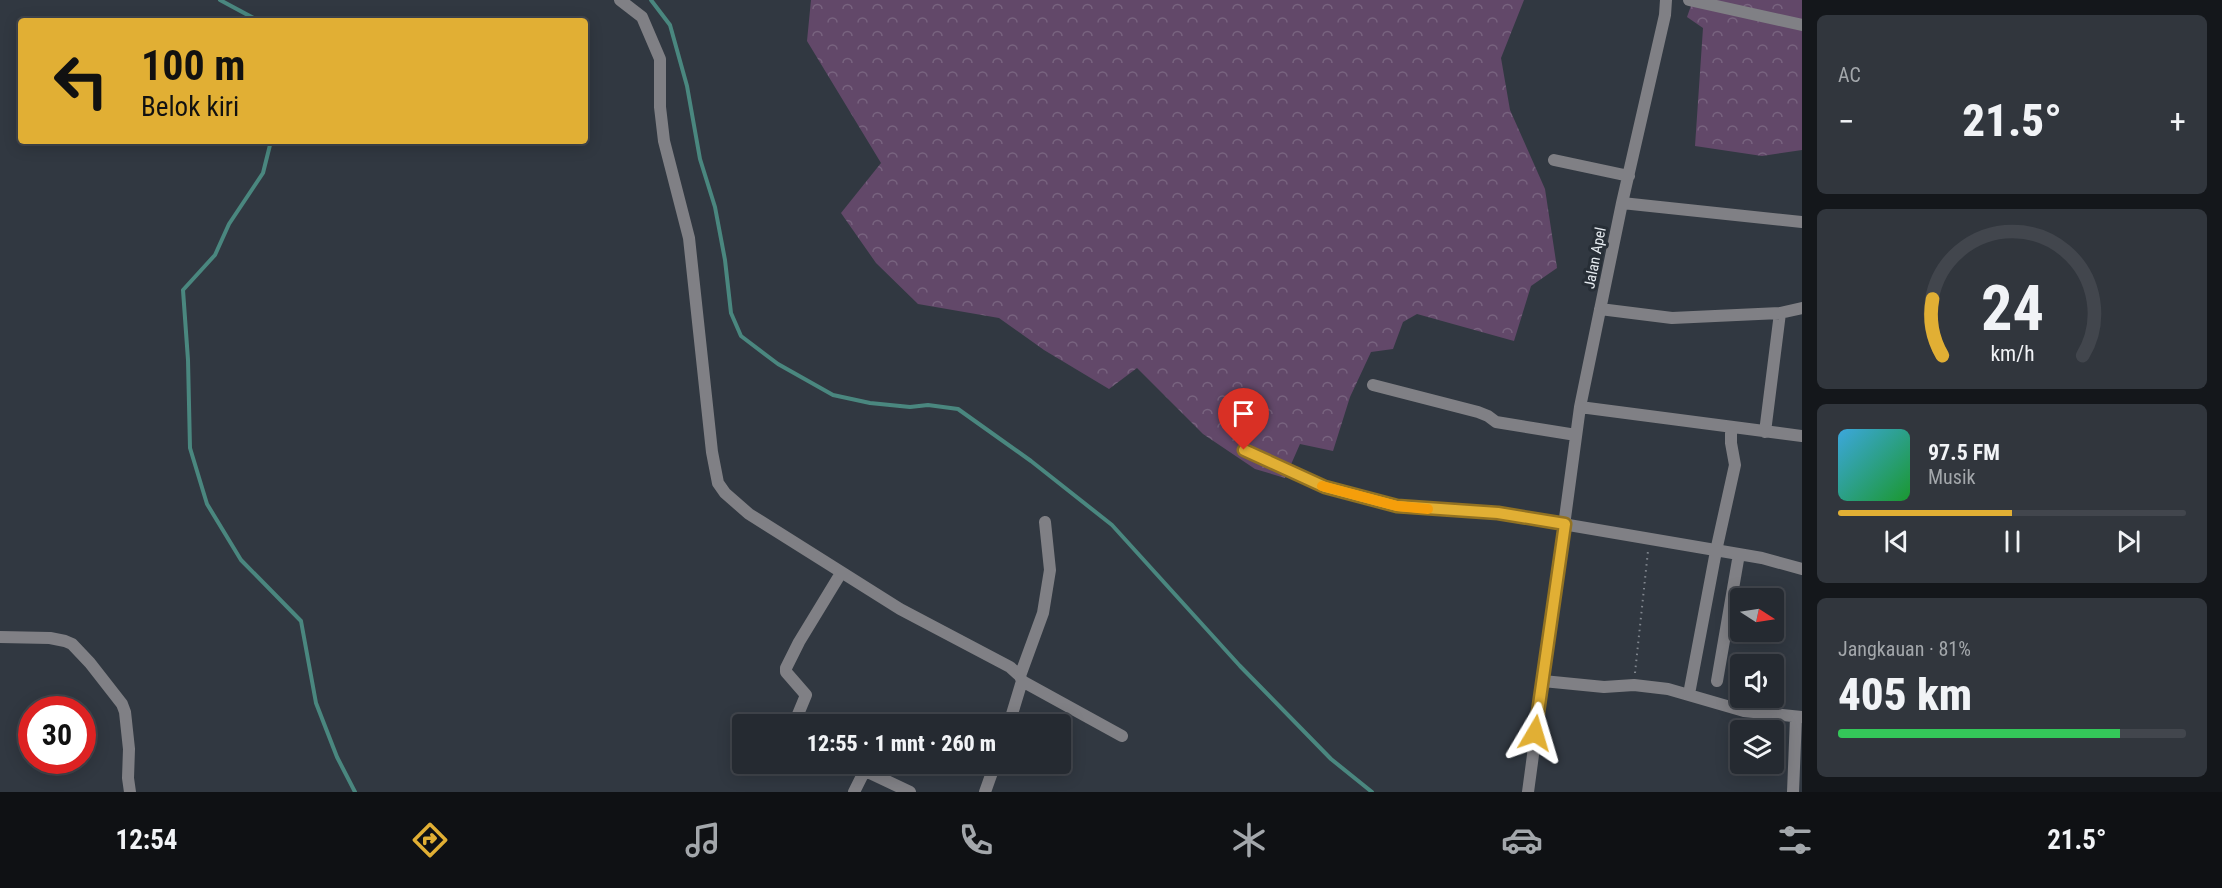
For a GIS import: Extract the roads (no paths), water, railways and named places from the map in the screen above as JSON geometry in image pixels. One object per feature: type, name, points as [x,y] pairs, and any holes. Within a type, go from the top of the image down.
[{"type":"street","points":[[620,0],[642,16],[660,59],[660,107],[664,141],[689,238],[712,452],[718,483],[725,493],[750,514],[841,573],[900,609],[1010,667],[1021,679],[1122,736]]},
{"type":"street","name":"Jalan Apel","points":[[1528,792],[1580,407],[1622,203],[1665,15],[1666,0]]},
{"type":"street","points":[[1689,0],[1802,25]]},
{"type":"street","points":[[1554,160],[1629,176]]},
{"type":"street","points":[[1622,203],[1737,217],[1802,222]]},
{"type":"street","points":[[1600,309],[1672,318],[1780,313],[1802,308]]},
{"type":"street","points":[[1765,432],[1780,313]]},
{"type":"street","points":[[1373,385],[1478,412],[1496,422],[1576,435]]},
{"type":"street","points":[[1580,407],[1802,436]]},
{"type":"street","points":[[1689,694],[1735,465],[1731,428]]},
{"type":"street","points":[[1244,450],[1325,487],[1397,506],[1498,513],[1739,554],[1802,569]]},
{"type":"street","points":[[1012,714],[1043,613],[1050,570],[1045,522]]},
{"type":"street","points":[[1717,681],[1739,554]]},
{"type":"street","points":[[798,714],[806,695],[786,672],[786,668],[841,573]]},
{"type":"street","points":[[0,637],[58,639],[72,644],[86,657],[122,704],[125,712],[130,792]]},
{"type":"street","points":[[1543,681],[1604,687],[1634,685],[1668,689],[1744,711],[1799,717],[1794,792]]},
{"type":"street","points":[[854,792],[863,774]]},
{"type":"street","points":[[873,774],[910,792]]},
{"type":"street","points":[[985,792],[991,774]]},
{"type":"waterway","points":[[220,0],[253,18]]},
{"type":"waterway","points":[[651,0],[670,25],[687,86],[700,159],[715,207],[725,260],[731,313],[741,336],[778,364],[833,395],[870,403],[910,407],[928,405],[958,409],[1031,461],[1112,525],[1240,666],[1331,759],[1372,792]]},
{"type":"waterway","points":[[270,144],[263,173],[229,224],[215,255],[183,290],[188,360],[190,448],[207,504],[241,560],[301,621],[316,703],[337,757],[355,792]]}]
